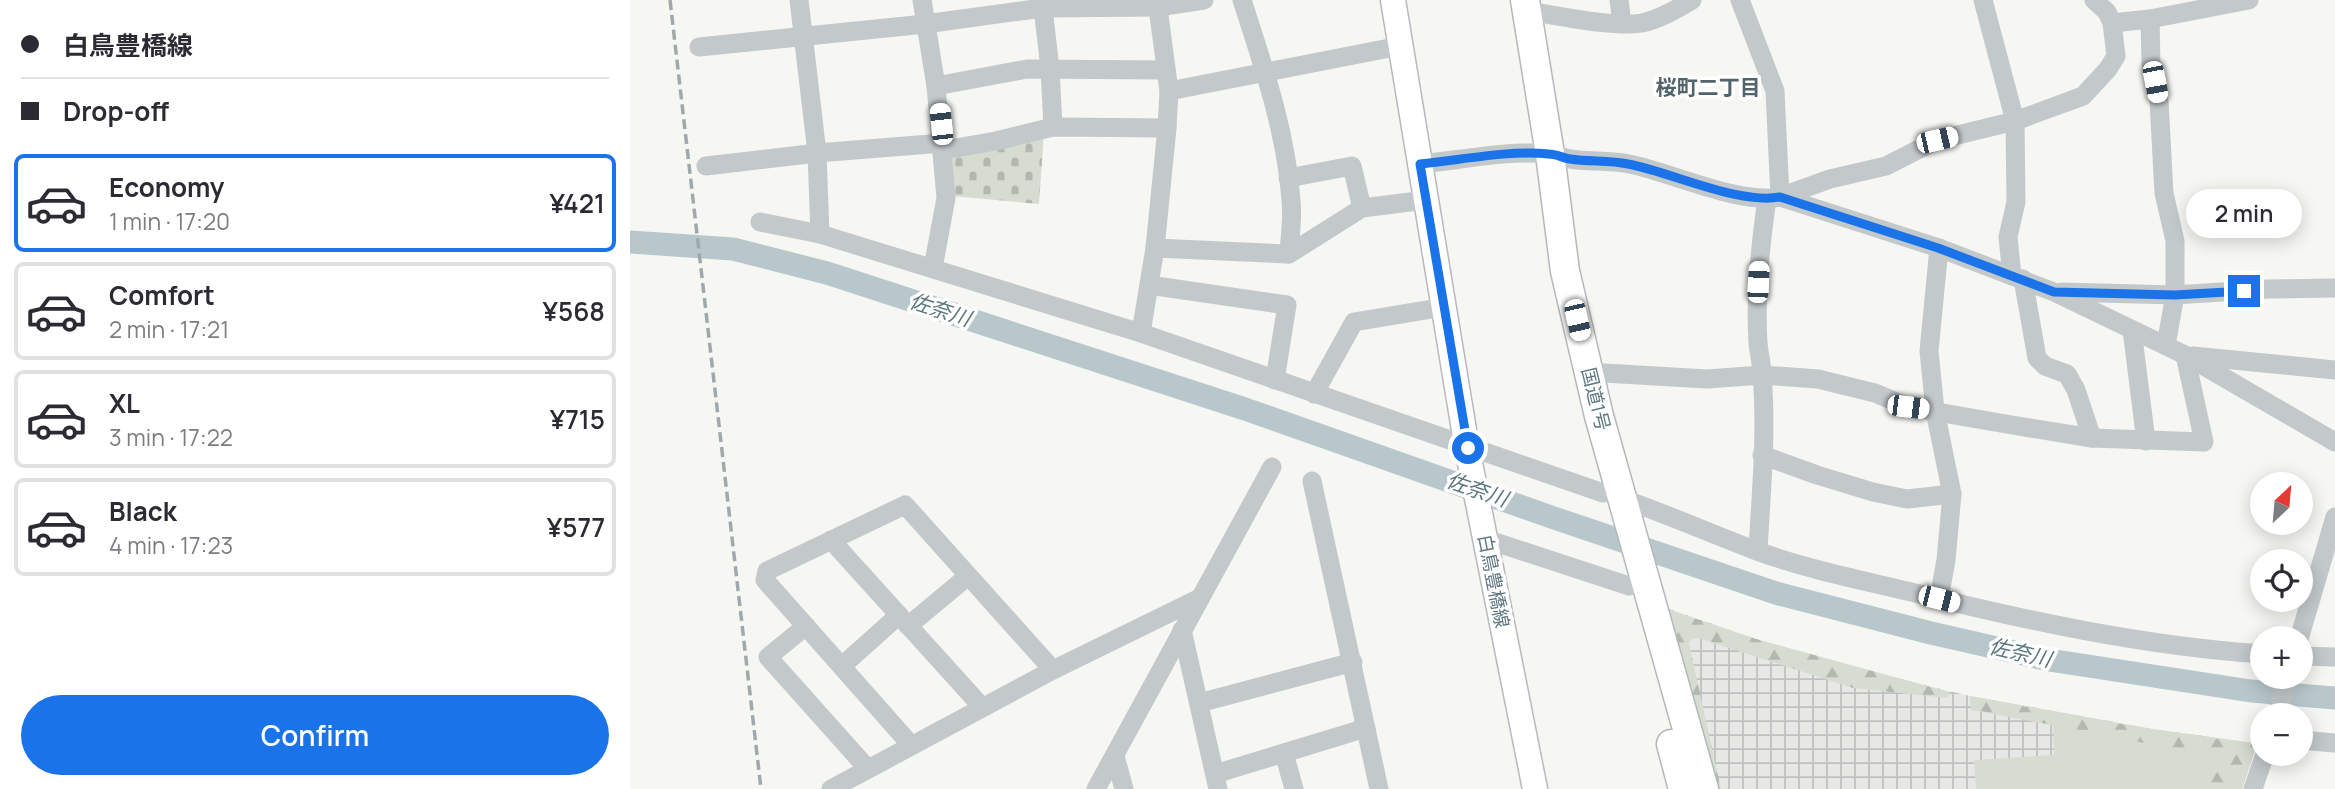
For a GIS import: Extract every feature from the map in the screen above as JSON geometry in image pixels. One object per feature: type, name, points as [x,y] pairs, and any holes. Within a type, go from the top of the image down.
[{"type":"highway","name":"国道1号","points":[[1520,4],[1541,154],[1554,294],[1638,586],[1704,789]]},
{"type":"highway","name":"国道1号","points":[[1638,586],[1683,789]]},
{"type":"main road","name":"白鳥豊橋線","points":[[1393,0],[1468,448],[1533,788]]},
{"type":"street","points":[[799,0],[817,153],[820,234]]},
{"type":"street","points":[[922,0],[936,86],[946,198],[933,268]]},
{"type":"street","points":[[699,47],[925,24],[1042,4],[1204,0]]},
{"type":"street","points":[[1242,0],[1272,94],[1289,178],[1292,202],[1289,254]]},
{"type":"street","points":[[1619,0],[1622,23]]},
{"type":"street","points":[[1520,4],[1622,23],[1642,23],[1674,11],[1692,0]]},
{"type":"street","points":[[1740,0],[1775,91],[1773,198],[1761,239],[1758,282],[1758,344],[1762,375],[1758,551]]},
{"type":"street","points":[[1983,0],[2015,121],[2015,202],[2008,237],[2017,278],[2037,358],[2045,366],[2067,374],[2076,390],[2092,438]]},
{"type":"street","points":[[1773,198],[1830,179],[1886,166],[1937,140],[2015,121],[2083,96],[2109,69],[2116,56],[2112,23],[2107,12],[2094,0]]},
{"type":"street","points":[[2112,23],[2150,19],[2249,0]]},
{"type":"street","points":[[1141,333],[1155,248],[1169,91],[1157,3]]},
{"type":"street","points":[[1042,4],[1050,68],[1053,127]]},
{"type":"street","points":[[2150,19],[2151,63],[2159,101],[2164,192],[2175,241],[2175,295],[2166,345]]},
{"type":"street","points":[[1169,91],[1400,46]]},
{"type":"street","points":[[936,86],[1027,69],[1166,70]]},
{"type":"street","points":[[706,166],[817,153],[943,147],[996,141],[1053,127],[1167,128]]},
{"type":"street","points":[[1420,164],[1541,154],[1568,159],[1626,163],[1717,189],[1773,198],[1938,248],[2054,292],[2166,345],[2335,442]]},
{"type":"street","points":[[1289,178],[1352,166],[1362,208]]},
{"type":"street","points":[[1155,248],[1289,254],[1362,208],[1426,200]]},
{"type":"street","points":[[760,222],[820,234],[1141,333],[1689,522],[1758,551],[1805,566],[1995,613],[2200,650],[2250,653]]},
{"type":"street","points":[[1938,248],[1929,351],[1935,411],[1952,494],[1946,560],[1939,599]]},
{"type":"street","points":[[1149,285],[1287,305],[1275,380]]},
{"type":"street","points":[[2054,292],[2175,295],[2268,289],[2335,289]]},
{"type":"street","points":[[1314,394],[1354,322],[1444,307]]},
{"type":"street","points":[[2132,330],[2146,441]]},
{"type":"street","points":[[1604,373],[1707,379],[1762,375],[1818,379],[1875,393],[1908,407],[2092,438],[2204,443],[2185,355]]},
{"type":"street","points":[[2185,355],[2335,370]]},
{"type":"street","points":[[1762,455],[1817,475],[1907,499],[1952,494]]},
{"type":"street","points":[[1096,789],[1272,467]]},
{"type":"street","points":[[1312,481],[1379,789]]},
{"type":"street","points":[[911,745],[765,580],[767,571],[905,505],[1053,670]]},
{"type":"street","points":[[2303,626],[2335,517]]},
{"type":"street","points":[[1486,539],[1638,586]]},
{"type":"street","points":[[831,540],[982,707]]},
{"type":"street","points":[[842,666],[968,576]]},
{"type":"street","points":[[831,789],[1053,670],[1200,598]]},
{"type":"street","points":[[806,626],[768,657],[868,769]]},
{"type":"street","points":[[1182,630],[1216,782],[1284,753],[1366,728]]},
{"type":"street","points":[[2313,656],[2335,657]]},
{"type":"street","points":[[1199,703],[1353,662]]},
{"type":"street","points":[[2313,741],[2335,743]]},
{"type":"street","points":[[1284,753],[1294,789]]},
{"type":"street","points":[[1115,756],[1124,789]]},
{"type":"street","points":[[2253,789],[2261,766]]},
{"type":"shaded area","points":[[1658,605],[1756,639],[1965,695],[2153,729],[2250,742],[2250,765],[2242,789],[1711,789]]},
{"type":"green space","points":[[1044,132],[1039,204],[951,196],[952,152]]},
{"type":"green space","points":[[1658,606],[1756,639],[1949,692],[1948,698],[1853,688],[1698,638],[1692,639],[1689,643],[1721,789],[1711,789]]},
{"type":"green space","points":[[1970,696],[2152,729],[2250,742],[2250,765],[2242,789],[1976,789],[1974,760],[2054,755],[2053,725],[1971,710]]},
{"type":"green space","points":[[1971,697],[2153,730],[2250,744],[2250,765],[2242,789],[2207,789],[2221,758],[1971,709]]},
{"type":"waterway","name":"佐奈川","points":[[630,242],[733,249],[827,273],[1245,409],[1779,594],[2049,660],[2251,691],[2335,698]]},
{"type":"railway","points":[[670,0],[761,789]]},
{"type":"district","name":"桜町二丁目","points":[[1708,88]]},
{"type":"route","points":[[1468,448],[1420,164],[1550,153],[1568,159],[1626,163],[1717,189],[1767,199],[1780,197],[1938,248],[2054,292],[2175,295],[2244,291]]}]
